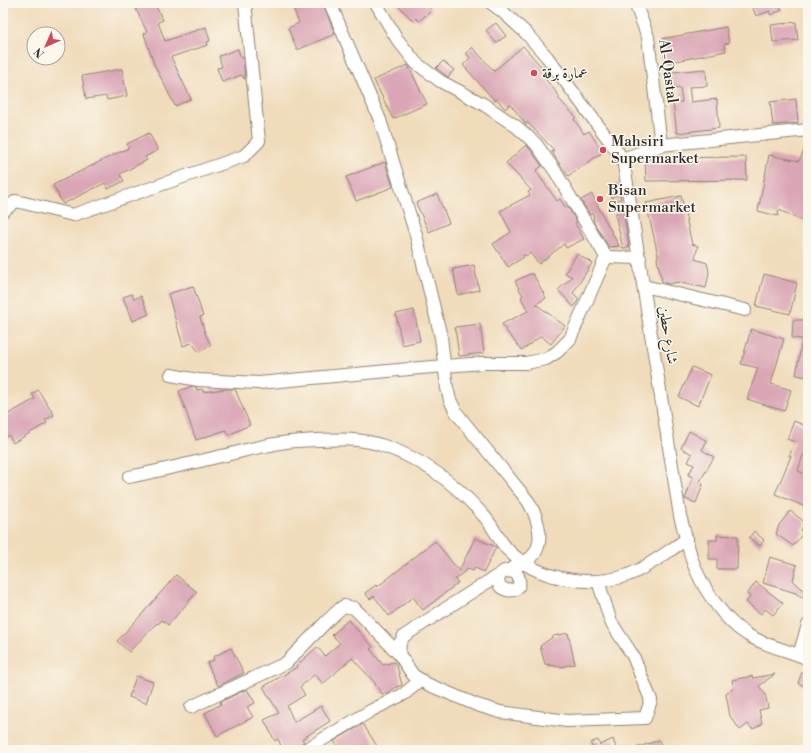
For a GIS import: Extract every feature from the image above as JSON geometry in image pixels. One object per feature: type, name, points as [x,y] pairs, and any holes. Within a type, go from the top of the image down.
[{"type":"street","points":[[3,211],[16,201],[73,215],[244,156],[259,141],[245,3]]},
{"type":"street","points":[[330,3],[380,120],[410,214],[441,337],[446,388],[450,400],[456,412],[528,500],[535,512],[539,527],[538,543],[535,553],[524,562],[476,589],[404,636],[395,639],[378,632]]},
{"type":"street","points":[[376,3],[396,39],[416,63],[440,81],[483,104],[517,127],[536,144],[555,171],[606,257]]},
{"type":"street","name":"شارع حطين","points":[[491,3],[504,12],[547,56],[623,159],[680,516],[693,561],[706,589],[734,625],[748,635],[772,646],[804,657]]},
{"type":"street","name":"Al-Qastal","points":[[635,3],[648,37],[661,145]]},
{"type":"street","points":[[623,159],[661,145],[808,130]]},
{"type":"street","points":[[171,375],[198,380],[259,383],[483,363],[526,363],[546,359],[557,352],[570,339],[606,257]]},
{"type":"street","points":[[606,257],[640,258]]},
{"type":"street","points":[[644,286],[745,310]]},
{"type":"street","points":[[129,477],[276,444],[336,439],[359,440],[383,445],[420,462],[453,485],[484,515],[508,550],[524,562],[547,574],[585,581],[606,580],[629,575],[649,564],[687,539]]},
{"type":"street","points":[[506,591],[499,584],[500,577],[509,564],[510,558],[508,550]]},
{"type":"street","points":[[476,589],[513,591],[516,589],[524,572],[524,562]]},
{"type":"street","points":[[504,572],[514,572],[520,580]]},
{"type":"street","points":[[520,580],[529,576],[547,574]]},
{"type":"street","points":[[191,707],[286,663],[326,622],[344,606],[354,608],[378,632],[399,654],[413,675],[477,705],[500,712],[567,721],[646,718],[651,700],[633,656],[611,622],[598,581]]},
{"type":"street","points":[[804,657],[808,625]]},
{"type":"street","points":[[399,654],[400,643],[404,636]]},
{"type":"street","points":[[306,750],[372,710],[404,694],[421,680]]},
{"type":"building","points":[[133,3],[154,3],[163,20],[158,22],[165,41],[206,27],[210,41],[207,42],[208,45],[171,57],[191,99],[175,106],[154,64],[144,34],[147,32]]},
{"type":"building","points":[[291,3],[323,3],[335,34],[297,50],[288,28],[299,23]]},
{"type":"building","points":[[396,3],[425,3],[432,10],[419,21],[416,18],[413,21]]},
{"type":"building","points":[[751,3],[788,3],[780,6],[782,10],[770,15],[770,11],[756,16]]},
{"type":"building","points":[[796,22],[798,40],[773,42],[771,25]]},
{"type":"building","points":[[496,23],[506,36],[496,43],[486,30]]},
{"type":"building","points":[[726,27],[729,43],[724,44],[726,51],[666,63],[661,39]]},
{"type":"building","points":[[523,46],[546,72],[542,75],[560,97],[558,98],[576,117],[574,119],[584,134],[589,131],[603,152],[568,176],[551,151],[554,150],[528,123],[526,124],[510,104],[505,109],[497,99],[495,101],[463,65],[470,58],[466,53],[472,47],[494,71]]},
{"type":"building","points":[[238,49],[241,58],[243,57],[245,79],[242,75],[222,82],[217,68],[222,67],[219,56]]},
{"type":"building","points":[[443,61],[454,70],[448,77],[436,68]]},
{"type":"building","points":[[408,65],[427,104],[393,119],[374,80]]},
{"type":"building","points":[[122,69],[127,96],[107,100],[106,96],[86,99],[82,76]]},
{"type":"building","points":[[706,69],[707,86],[689,87],[691,102],[717,99],[719,128],[677,133],[673,103],[682,102],[680,88],[673,89],[672,72]]},
{"type":"building","points":[[796,99],[798,123],[773,125],[770,102]]},
{"type":"building","points":[[149,133],[158,150],[145,157],[147,160],[120,174],[124,181],[108,189],[105,183],[63,204],[53,185],[129,148],[127,144]]},
{"type":"building","points":[[808,142],[808,223],[779,210],[778,216],[758,211],[769,155],[799,161]]},
{"type":"building","points":[[526,145],[542,166],[536,171],[557,201],[560,199],[566,208],[568,207],[577,222],[575,223],[584,239],[566,248],[564,244],[539,264],[530,253],[526,256],[524,254],[524,257],[508,267],[493,244],[511,232],[500,211],[530,195],[528,192],[531,190],[506,163]]},
{"type":"building","points":[[746,157],[747,180],[646,181],[645,159],[649,158]]},
{"type":"building","points":[[385,162],[393,187],[356,201],[346,177]]},
{"type":"building","points":[[618,184],[621,199],[613,201],[609,186]]},
{"type":"building","points":[[437,194],[449,223],[429,232],[416,203]]},
{"type":"building","points":[[592,194],[619,246],[609,247],[594,223],[593,213],[590,215],[581,200]]},
{"type":"building","points":[[681,196],[692,244],[698,246],[695,259],[707,263],[709,272],[706,288],[678,282],[669,284],[662,282],[657,259],[658,255],[646,203]]},
{"type":"building","points":[[623,210],[629,247],[623,248],[615,214]]},
{"type":"building","points":[[577,254],[592,263],[573,293],[579,299],[574,307],[558,290],[572,277],[565,273]]},
{"type":"building","points":[[474,265],[479,290],[458,295],[453,269]]},
{"type":"building","points":[[533,274],[546,298],[536,304],[565,326],[551,344],[541,336],[522,350],[502,324],[528,311],[521,297],[523,296],[515,281]]},
{"type":"building","points":[[764,274],[797,283],[790,314],[756,306]]},
{"type":"building","points":[[193,286],[203,316],[200,317],[206,336],[211,345],[199,352],[192,343],[183,346],[168,294]]},
{"type":"building","points":[[132,294],[134,299],[141,296],[149,314],[133,321],[123,297]]},
{"type":"building","points":[[414,310],[420,341],[402,345],[396,314]]},
{"type":"building","points":[[793,320],[808,320],[808,377],[796,375],[802,339],[792,338]]},
{"type":"building","points":[[480,324],[484,353],[459,356],[455,327]]},
{"type":"building","points":[[751,329],[784,339],[771,384],[791,390],[784,411],[747,399],[758,368],[741,364]]},
{"type":"building","points":[[692,367],[711,375],[698,406],[679,397]]},
{"type":"building","points":[[192,386],[196,387],[197,390],[202,389],[203,392],[235,389],[250,425],[228,435],[226,430],[196,440],[179,391]]},
{"type":"building","points":[[38,390],[54,415],[45,420],[47,423],[13,443],[9,435],[3,439],[3,417],[35,399],[32,394]]},
{"type":"building","points":[[794,421],[808,427],[808,457],[803,455],[798,471],[808,475],[808,508],[775,494],[791,456],[789,456],[795,442],[787,439]]},
{"type":"building","points":[[689,431],[707,441],[702,450],[714,457],[699,483],[703,484],[696,503],[685,499],[693,477],[688,475],[694,465],[688,462],[692,454],[681,448]]},
{"type":"building","points":[[790,511],[806,523],[801,530],[804,532],[793,546],[776,534],[779,525]]},
{"type":"building","points":[[754,531],[764,540],[760,546],[749,538]]},
{"type":"building","points":[[717,535],[738,536],[737,569],[717,569],[717,559],[709,559],[709,540],[717,540]]},
{"type":"building","points":[[475,538],[496,547],[484,572],[475,568],[473,571],[468,569],[455,579],[458,583],[423,610],[413,597],[389,616],[374,596],[370,599],[365,593],[376,585],[377,587],[435,541],[459,571]]},
{"type":"building","points":[[770,557],[797,565],[793,580],[806,593],[801,598],[796,593],[763,583]]},
{"type":"building","points":[[176,575],[197,592],[168,625],[162,620],[158,624],[157,623],[129,652],[117,641]]},
{"type":"building","points":[[756,582],[783,603],[773,615],[765,609],[761,614],[746,602],[750,597],[747,594]]},
{"type":"building","points":[[348,620],[373,647],[370,649],[383,665],[394,662],[397,666],[402,685],[382,694],[375,683],[352,658],[323,684],[315,674],[300,687],[305,695],[287,706],[294,722],[321,706],[330,721],[302,739],[304,742],[289,750],[283,750],[278,739],[275,741],[264,720],[279,713],[263,687],[297,667],[296,666],[317,647],[325,656],[340,643],[332,635]]},
{"type":"building","points":[[568,633],[575,664],[560,667],[545,664],[540,646],[554,636]]},
{"type":"building","points":[[231,648],[244,673],[218,686],[207,663],[214,660],[213,657]]},
{"type":"building","points":[[802,672],[808,675],[808,688],[798,683]]},
{"type":"building","points":[[775,674],[759,686],[765,694],[768,708],[759,710],[762,724],[752,729],[748,724],[740,730],[730,716],[726,694],[734,688],[732,680]]},
{"type":"building","points":[[136,676],[153,682],[146,703],[129,697]]},
{"type":"building","points":[[247,689],[255,703],[247,707],[253,717],[217,736],[205,713],[221,704],[220,702]]},
{"type":"building","points":[[363,724],[377,746],[371,750],[340,750],[334,741]]},
{"type":"building","points":[[613,739],[617,750],[587,750],[593,748],[590,743],[598,740],[600,745]]},
{"type":"building","points":[[659,740],[663,750],[633,750],[633,749]]},
{"type":"place","name":"عمارة برقة","points":[[534,73]]},
{"type":"place","name":"Mahsiri Supermarket","points":[[603,150]]},
{"type":"place","name":"Bisan Supermarket","points":[[600,199]]}]
